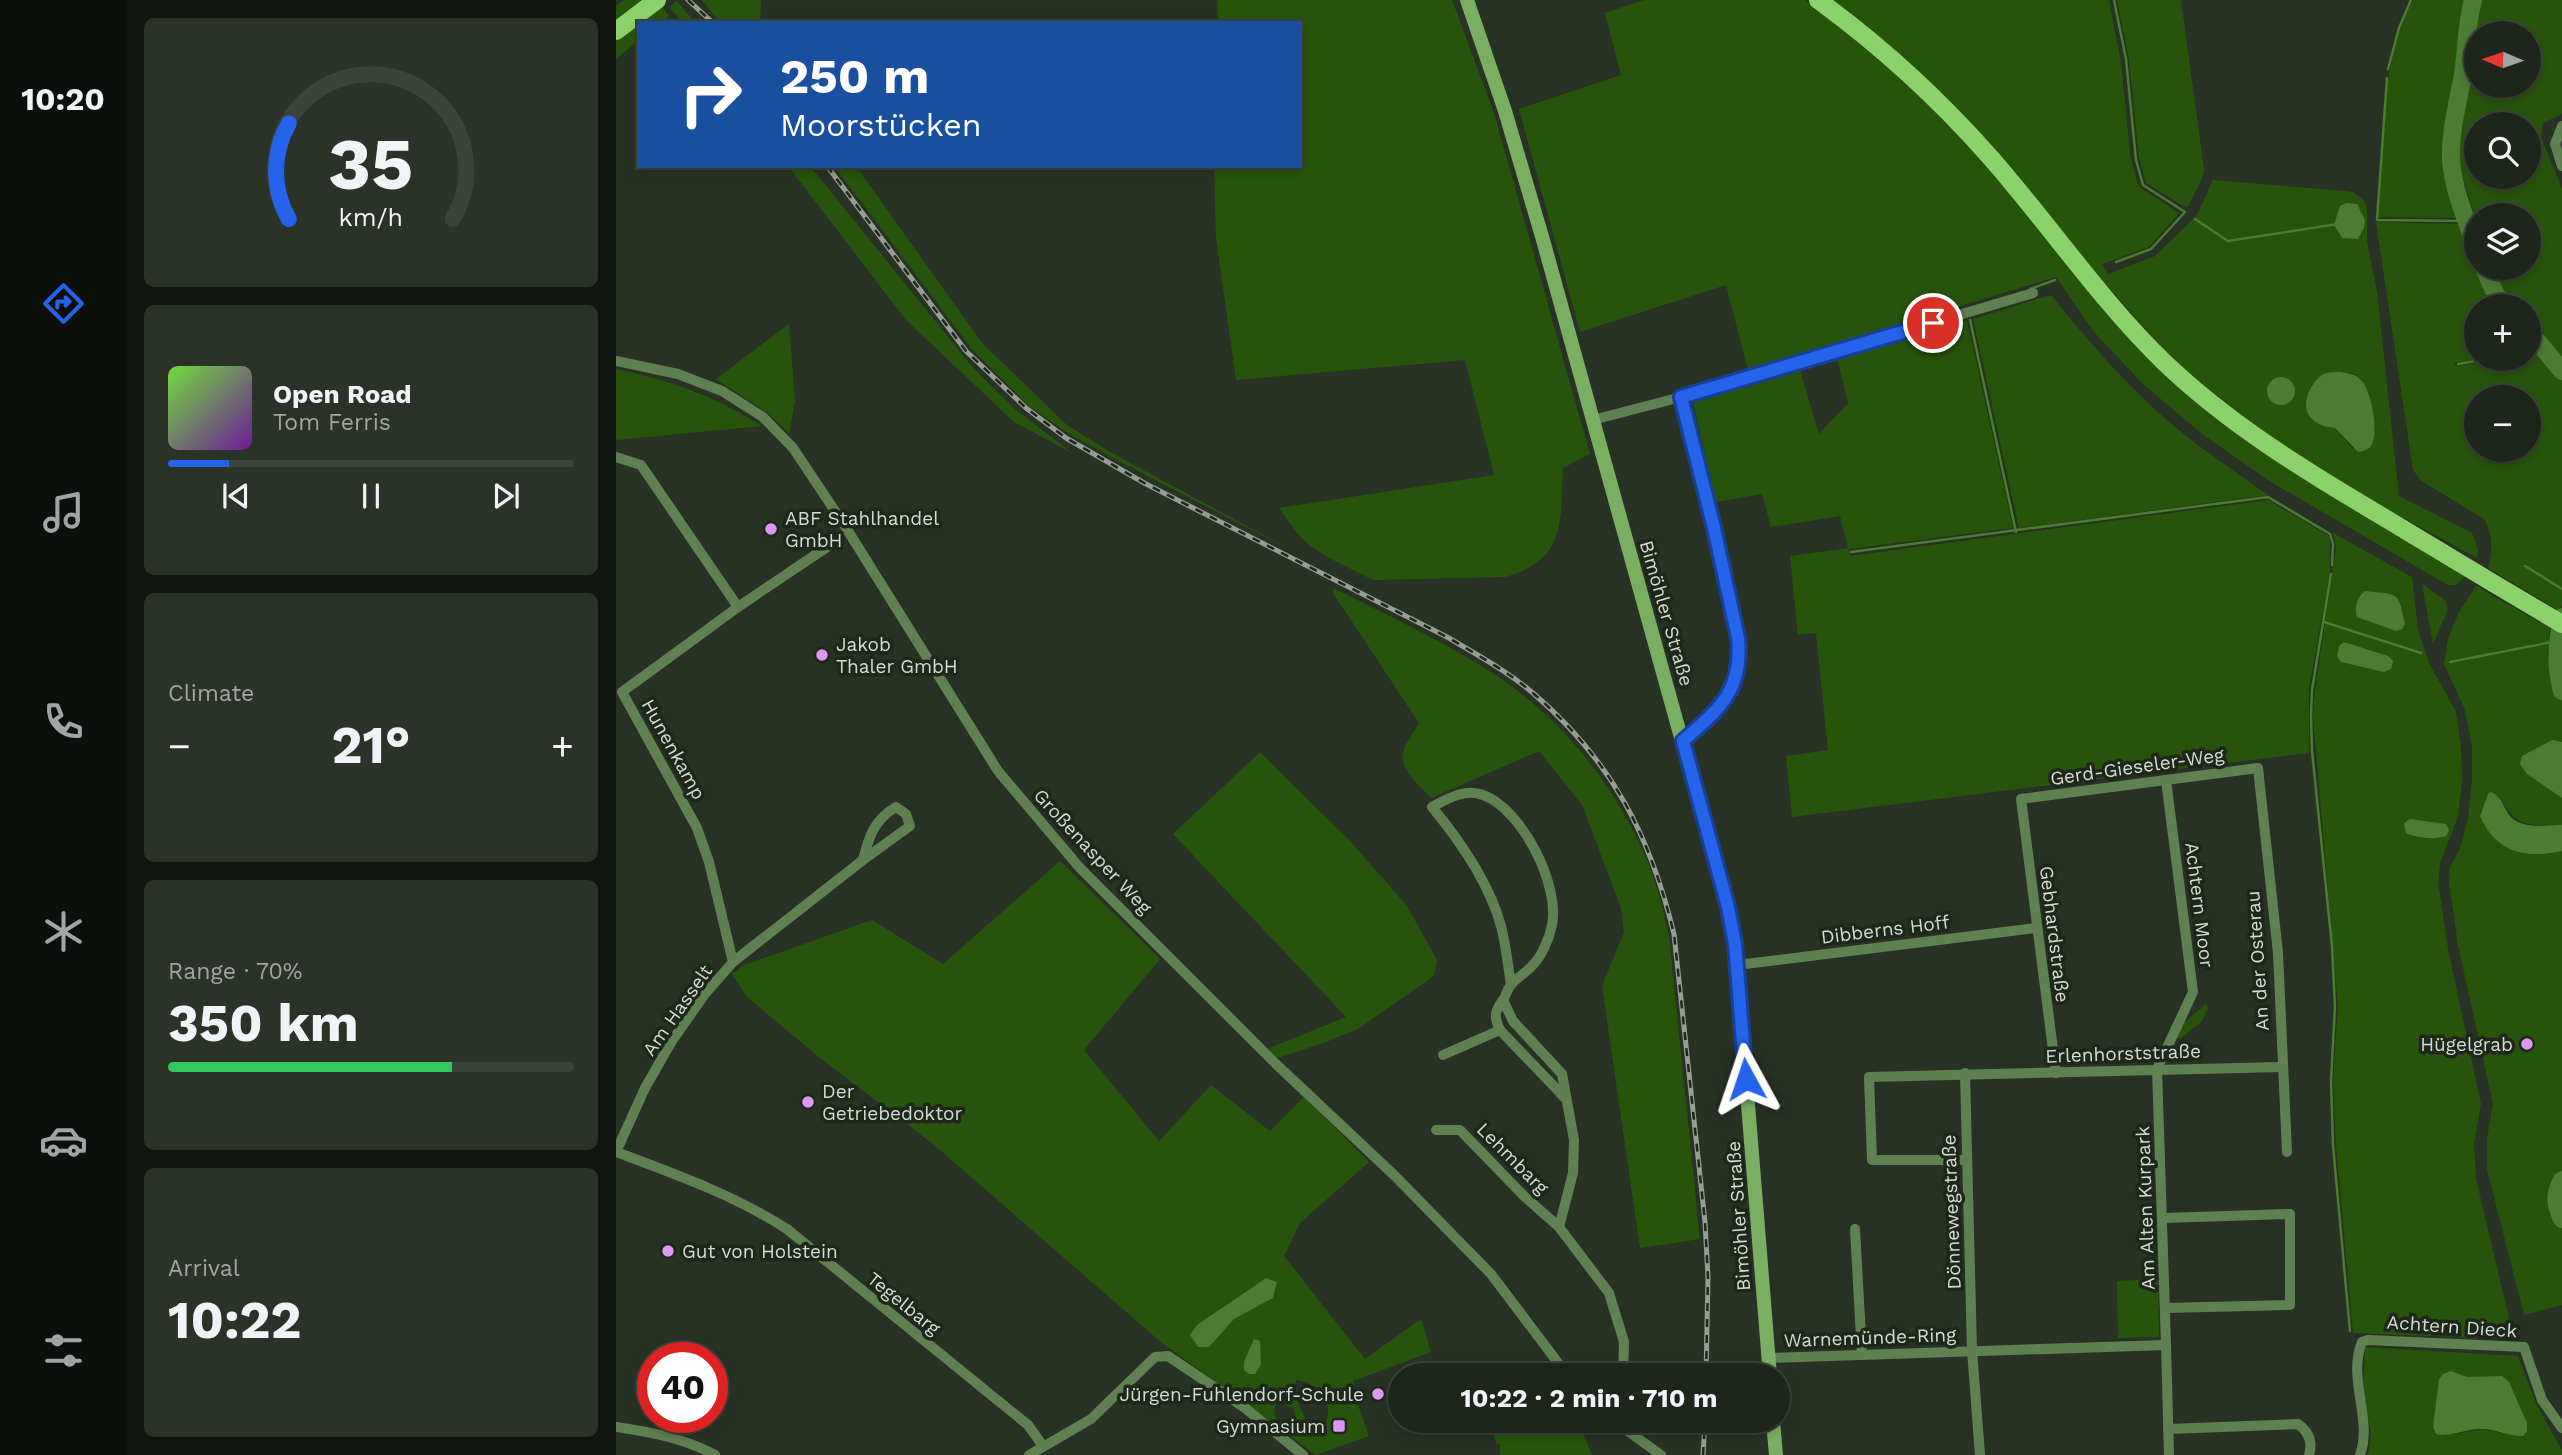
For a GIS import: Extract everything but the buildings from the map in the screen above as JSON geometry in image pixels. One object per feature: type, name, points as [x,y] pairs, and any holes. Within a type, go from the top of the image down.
[{"type":"main road","points":[[616,31],[657,0]]},
{"type":"main road","points":[[1818,0],[1880,47],[1957,121],[2013,184],[2125,321],[2195,391],[2230,420],[2282,456],[2562,624]]},
{"type":"street","name":"Bimöhler Straße","points":[[1467,0],[1505,111],[1728,907],[1737,965],[1769,1363]]},
{"type":"street","points":[[2562,126],[2556,144],[2562,166]]},
{"type":"street","points":[[1593,420],[1681,397],[2033,293]]},
{"type":"street","name":"Großenasper Weg","points":[[616,361],[678,373],[722,391],[763,417],[793,448],[998,771],[1080,868],[1276,1064],[1394,1175],[1491,1274],[1558,1363]]},
{"type":"street","points":[[1681,397],[1720,551],[1740,656],[1738,676],[1728,695],[1683,741]]},
{"type":"street","points":[[616,457],[642,465],[738,607]]},
{"type":"street","name":"Hunenkamp","points":[[733,962],[709,862],[697,828],[622,692],[738,607],[827,548]]},
{"type":"street","name":"Gerd-Gieseler-Weg","points":[[2021,799],[2258,768]]},
{"type":"street","name":"An der Osterau","points":[[2258,768],[2278,953],[2281,1067],[2287,1152]]},
{"type":"street","name":"Achtern Moor","points":[[2157,1069],[2193,992],[2166,780]]},
{"type":"street","points":[[1511,985],[1500,925],[1480,876],[1433,807],[1450,797],[1465,793],[1482,794],[1501,806],[1518,824],[1533,847],[1546,880],[1551,900],[1552,924],[1544,947],[1534,965],[1511,985],[1495,1011],[1494,1019],[1500,1030],[1565,1098]]},
{"type":"street","name":"Gebhardstraße","points":[[2021,799],[2056,1073]]},
{"type":"street","name":"Am Hasselt","points":[[616,1152],[645,1088],[672,1041],[705,994],[733,962],[910,826],[906,814],[896,807],[883,815],[868,838],[863,860]]},
{"type":"street","name":"Dibberns Hoff","points":[[1737,965],[2036,928]]},
{"type":"street","name":"Lehmbarg","points":[[1503,1000],[1513,1021],[1562,1074],[1574,1140],[1573,1173],[1559,1227]]},
{"type":"street","points":[[1443,1055],[1500,1030]]},
{"type":"street","name":"Erlenhorststraße","points":[[1967,1160],[1872,1160],[1869,1077],[2281,1067]]},
{"type":"street","name":"Am Alten Kurpark","points":[[2157,1069],[2166,1345]]},
{"type":"street","name":"Dönnewegstraße","points":[[1965,1073],[1972,1350]]},
{"type":"street","name":"Lehmbarg","points":[[1436,1130],[1460,1130],[1524,1196],[1559,1227],[1609,1293],[1623,1342],[1623,1363]]},
{"type":"street","name":"Tegelbarg","points":[[616,1152],[677,1174],[754,1207],[787,1228],[1028,1425],[1043,1446]]},
{"type":"street","points":[[2162,1218],[2290,1214],[2290,1305],[2166,1308]]},
{"type":"street","points":[[1855,1229],[1862,1355]]},
{"type":"street","name":"Achtern Dieck","points":[[2360,1455],[2365,1443],[2357,1355],[2362,1342],[2368,1340],[2525,1347],[2542,1400],[2562,1428]]},
{"type":"street","points":[[2166,1345],[2169,1455]]},
{"type":"street","name":"Warnemünde-Ring","points":[[1768,1358],[2166,1345]]},
{"type":"street","name":"Warnemünde-Ring","points":[[1972,1350],[1980,1455]]},
{"type":"street","points":[[1029,1455],[1091,1419],[1155,1357],[1168,1356],[1245,1408],[1303,1455]]},
{"type":"street","points":[[2168,1429],[2298,1424],[2305,1429],[2310,1440],[2309,1455]]},
{"type":"street","points":[[616,1427],[652,1432],[691,1444],[715,1455]]},
{"type":"street","points":[[1631,1433],[1661,1455]]},
{"type":"street","points":[[1774,1433],[1776,1455]]},
{"type":"shaded area","points":[[624,0],[642,0],[616,21],[616,6]]},
{"type":"shaded area","points":[[702,0],[761,0],[760,21],[718,21]]},
{"type":"shaded area","points":[[1217,0],[1452,0],[1494,113],[1590,454],[1563,468],[1560,521],[1556,536],[1550,549],[1540,560],[1525,570],[1505,577],[1373,580],[1309,545],[1279,508],[1494,475],[1465,360],[1236,380],[1216,238],[1214,168],[1302,168],[1302,21],[1219,21]]},
{"type":"shaded area","points":[[1644,0],[1805,0],[1891,66],[1946,119],[2203,408],[2265,453],[2465,577],[2455,585],[2448,585],[2271,482],[2202,434],[2143,384],[2094,332],[2056,277],[1748,370],[1726,285],[1580,332],[1519,109],[1621,75],[1605,13]]},
{"type":"shaded area","points":[[1829,0],[2109,0],[2121,62],[2131,160],[2139,187],[2179,213],[2149,247],[2102,264],[2108,274],[2155,256],[2197,215],[2213,180],[2346,191],[2353,192],[2364,200],[2367,209],[2367,242],[2377,292],[2399,496],[2472,533],[2478,549],[2477,558],[2366,497],[2294,453],[2192,377],[2095,273]],"holes":[[[2361,210],[2364,228],[2358,239],[2342,238]],[[2341,372],[2354,374],[2362,380],[2353,449],[2335,428],[2312,420],[2307,413],[2311,386],[2318,378]]]},
{"type":"shaded area","points":[[2117,0],[2181,0],[2204,169],[2202,179],[2187,208],[2146,183],[2139,158],[2129,59]]},
{"type":"shaded area","points":[[2414,0],[2467,0],[2459,33],[2458,73],[2448,116],[2444,157],[2460,218],[2378,217],[2389,74],[2403,20]]},
{"type":"shaded area","points":[[2481,0],[2562,0],[2562,114],[2543,123],[2541,137],[2541,112],[2464,112],[2466,98],[2541,98],[2541,21],[2474,21]]},
{"type":"shaded area","points":[[677,1],[693,21],[681,21],[669,7]]},
{"type":"shaded area","points":[[661,6],[669,16],[663,21],[642,21]]},
{"type":"shaded area","points":[[637,25],[637,42],[616,59],[616,41]]},
{"type":"shaded area","points":[[2464,112],[2464,181],[2457,158]]},
{"type":"shaded area","points":[[2541,137],[2562,189],[2562,363],[2541,338],[2541,294],[2505,294],[2494,280],[2541,280],[2541,203],[2471,203],[2466,189],[2541,189]]},
{"type":"shaded area","points":[[790,168],[812,168],[974,369],[1015,409],[1072,453],[1014,422],[906,320]]},
{"type":"shaded area","points":[[836,168],[857,168],[982,343],[1067,425],[1112,453],[1300,555],[1066,432],[1029,406],[971,348]]},
{"type":"shaded area","points":[[2346,203],[2357,204],[2365,220],[2358,239],[2342,238],[2334,225],[2340,206]]},
{"type":"shaded area","points":[[2376,222],[2460,224],[2464,234],[2464,280],[2482,280],[2492,294],[2464,294],[2464,361],[2454,363],[2456,366],[2464,365],[2464,371],[2541,371],[2541,354],[2562,378],[2560,611],[2488,568],[2491,543],[2484,519],[2420,480],[2413,470]]},
{"type":"shaded area","points":[[2051,295],[2103,357],[2160,414],[2199,446],[2268,495],[2019,528],[1973,319]]},
{"type":"shaded area","points":[[1967,320],[2013,528],[1849,549],[1850,556],[2268,500],[2329,536],[2330,540],[2330,572],[2309,689],[2309,753],[1792,817],[1786,756],[1828,750],[1816,633],[1798,635],[1790,556],[1848,548],[1840,516],[1771,527],[1762,494],[1716,502],[1693,403],[1800,370],[1819,434],[1848,403],[1837,358]]},
{"type":"shaded area","points":[[789,324],[795,401],[789,433],[768,413],[716,379]]},
{"type":"shaded area","points":[[616,369],[692,390],[726,405],[762,426],[616,440]]},
{"type":"shaded area","points":[[2330,372],[2341,372],[2361,380],[2371,401],[2375,430],[2372,444],[2366,450],[2358,452],[2335,428],[2316,422],[2307,412],[2308,393],[2319,377]]},
{"type":"shaded area","points":[[2281,377],[2291,381],[2295,391],[2291,401],[2281,405],[2271,401],[2267,391],[2271,381]]},
{"type":"shaded area","points":[[2333,533],[2412,577],[2418,630],[2429,663],[2456,712],[2462,781],[2458,816],[2440,864],[2438,882],[2448,949],[2481,1104],[2474,1144],[2476,1179],[2514,1339],[2353,1333],[2333,1081],[2338,1006],[2313,717],[2336,547]]},
{"type":"shaded area","points":[[2422,584],[2446,601],[2447,612],[2433,644]]},
{"type":"shaded area","points":[[2476,586],[2550,628],[2548,655],[2562,664],[2562,742],[2527,774],[2562,798],[2562,825],[2524,823],[2512,815],[2499,797],[2481,811],[2484,825],[2548,854],[2562,851],[2562,1305],[2524,1315],[2487,1169],[2487,1138],[2493,1104],[2458,945],[2449,882],[2450,867],[2460,849],[2468,818],[2472,747],[2465,710],[2444,664],[2448,639],[2459,612]]},
{"type":"shaded area","points":[[1333,588],[1465,656],[1509,685],[1557,725],[1578,748],[1615,798],[1652,873],[1669,935],[1700,1239],[1640,1248],[1602,986],[1624,932],[1621,908],[1582,805],[1539,751],[1431,798],[1411,777],[1402,758],[1419,723],[1333,593]]},
{"type":"shaded area","points":[[2365,591],[2395,596],[2401,605],[2405,624],[2402,629],[2396,631],[2357,617],[2357,603]]},
{"type":"shaded area","points":[[2344,642],[2388,656],[2393,661],[2391,669],[2384,672],[2341,662],[2337,656],[2339,646]]},
{"type":"shaded area","points":[[2552,740],[2562,742],[2562,798],[2527,774],[2520,764],[2522,756]]},
{"type":"shaded area","points":[[1260,752],[1352,843],[1407,906],[1437,960],[1434,976],[1358,1029],[1278,1058],[1267,1049],[1346,1017],[1173,834]]},
{"type":"shaded area","points":[[2491,792],[2498,797],[2512,818],[2523,824],[2562,825],[2562,851],[2524,853],[2503,845],[2494,838],[2480,816]]},
{"type":"shaded area","points":[[2410,819],[2446,824],[2449,830],[2446,836],[2441,837],[2415,836],[2406,833],[2404,823]]},
{"type":"shaded area","points":[[1060,861],[1160,959],[1084,1050],[1159,1141],[1211,1085],[1270,1131],[1304,1097],[1369,1162],[1300,1223],[1284,1256],[1365,1359],[1421,1319],[1431,1352],[1401,1363],[1388,1363],[1388,1368],[1353,1381],[1369,1436],[1316,1455],[1162,1343],[933,1144],[820,1058],[747,997],[732,974],[744,965],[872,920],[943,964]],"holes":[[[1277,1282],[1273,1298],[1234,1319]],[[1296,1380],[1317,1389],[1326,1400],[1326,1423],[1317,1426],[1306,1421],[1295,1395],[1284,1405],[1294,1408],[1296,1420],[1290,1431],[1285,1431],[1275,1416],[1275,1406],[1295,1386]]]},
{"type":"shaded area","points":[[2206,1004],[2208,1008],[2202,1021],[2180,1039],[2175,1037],[2179,1027]]},
{"type":"shaded area","points":[[1266,1278],[1277,1282],[1273,1298],[1234,1319],[1209,1347],[1198,1347],[1190,1335],[1197,1325]]},
{"type":"shaded area","points":[[2158,1279],[2159,1337],[2118,1338],[2117,1281]]},
{"type":"shaded area","points":[[1254,1339],[1260,1341],[1261,1365],[1255,1374],[1249,1374],[1244,1370],[1244,1362]]},
{"type":"shaded area","points":[[2365,1347],[2518,1356],[2536,1404],[2562,1450],[2562,1455],[2368,1455],[2371,1436],[2363,1387]],"holes":[[[2451,1371],[2467,1377],[2514,1436],[2483,1429],[2443,1436]]]},
{"type":"shaded area","points":[[2451,1371],[2467,1377],[2502,1376],[2509,1382],[2527,1423],[2527,1431],[2523,1436],[2482,1429],[2447,1435],[2436,1434],[2433,1427],[2439,1379]]},
{"type":"shaded area","points":[[1493,1433],[1583,1433],[1592,1455],[1500,1455],[1500,1444],[1497,1444]]},
{"type":"waterway","points":[[2114,0],[2126,59],[2136,160],[2143,185],[2185,212],[2151,249],[2116,262]]},
{"type":"waterway","points":[[2388,69],[2399,28],[2411,0]]},
{"type":"waterway","points":[[2464,215],[2452,171],[2451,148],[2473,0]]},
{"type":"waterway","points":[[2387,78],[2377,220],[2464,221]]},
{"type":"waterway","points":[[2195,219],[2228,241],[2338,224]]},
{"type":"waterway","points":[[2030,289],[2055,280]]},
{"type":"waterway","points":[[2489,280],[2496,294]]},
{"type":"waterway","points":[[1970,320],[2016,532]]},
{"type":"waterway","points":[[2541,346],[2562,371]]},
{"type":"waterway","points":[[2458,364],[2464,363]]},
{"type":"waterway","points":[[1851,552],[2268,497],[2330,534],[2333,544],[2332,565]]},
{"type":"waterway","points":[[2525,566],[2562,589]]},
{"type":"waterway","points":[[2331,574],[2312,690],[2311,715],[2312,751],[2332,946],[2335,1007],[2331,1081],[2333,1145],[2350,1331]]},
{"type":"waterway","points":[[2562,617],[2558,654],[2562,691]]},
{"type":"waterway","points":[[2324,622],[2421,653]]},
{"type":"waterway","points":[[2450,662],[2557,641]]},
{"type":"waterway","points":[[2562,1180],[2556,1200],[2562,1219]]},
{"type":"railway","points":[[688,0],[711,21]]},
{"type":"railway","points":[[829,168],[966,351],[1026,408],[1066,438],[1146,484],[1449,638],[1493,664],[1534,694],[1561,719],[1606,773],[1640,832],[1653,864],[1674,934],[1705,1222],[1708,1277],[1706,1363]]},
{"type":"railway","points":[[1703,1455],[1704,1433]]},
{"type":"place","name":"ABF Stahlhandel GmbH","points":[[771,529]]},
{"type":"place","name":"Jakob Thaler GmbH","points":[[822,655]]},
{"type":"place","name":"Hügelgrab","points":[[2527,1044]]},
{"type":"place","name":"Der Getriebedoktor","points":[[808,1102]]},
{"type":"place","name":"Gut von Holstein","points":[[668,1251]]},
{"type":"place","name":"Jürgen-Fuhlendorf-Schule","points":[[1378,1394]]},
{"type":"place","name":"Gymnasium","points":[[1339,1426]]},
{"type":"route","points":[[1746,1079],[1735,944],[1728,907],[1683,741],[1728,695],[1738,676],[1740,656],[1728,587],[1681,397],[1933,323]]}]
